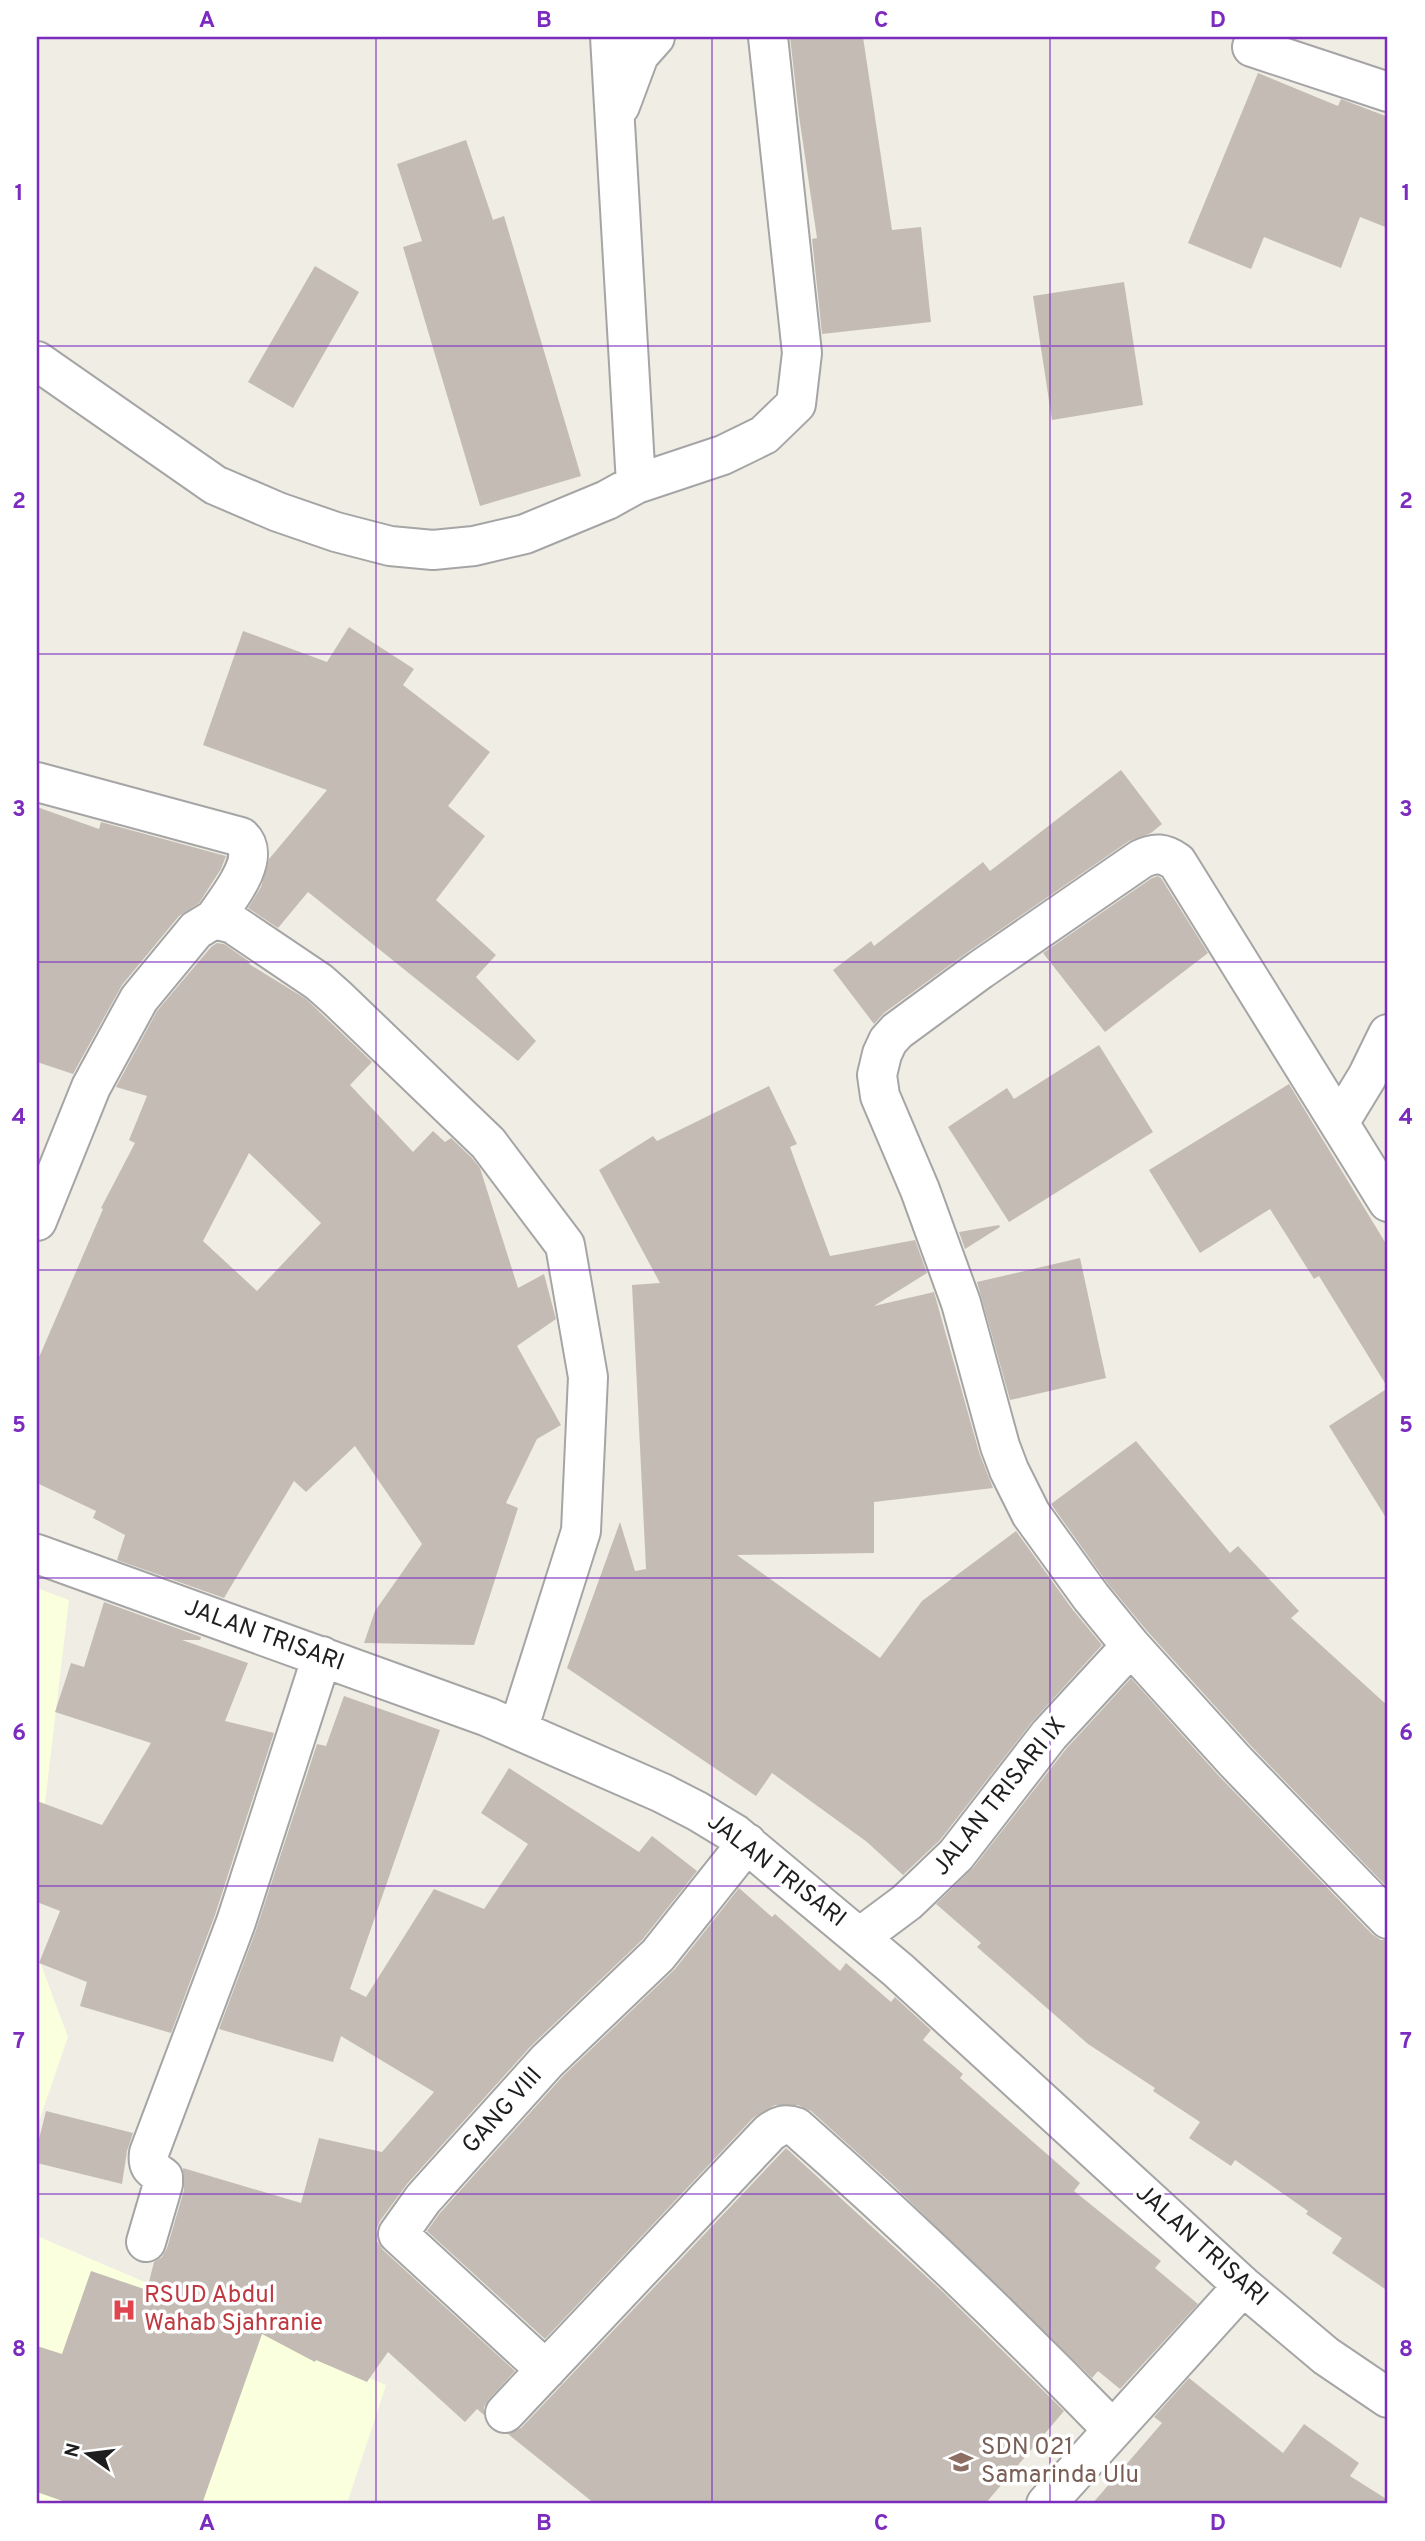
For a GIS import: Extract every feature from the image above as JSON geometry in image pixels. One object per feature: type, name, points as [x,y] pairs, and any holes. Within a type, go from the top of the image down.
[{"type":"street","points":[[610,37],[636,484]]},
{"type":"street","points":[[615,121],[639,55],[655,37]]},
{"type":"street","points":[[37,361],[215,485],[278,512],[390,547],[433,550],[525,534],[607,500],[636,484],[723,455],[764,435],[796,404],[802,353],[768,37]]},
{"type":"street","points":[[1252,47],[1388,92]]},
{"type":"street","points":[[37,782],[241,837],[247,842],[249,850],[248,861],[241,877],[214,919],[196,930],[139,999],[91,1087],[37,1221]]},
{"type":"street","points":[[1388,1202],[1177,862],[1159,854],[1141,859],[970,977],[897,1031],[882,1054],[877,1075],[880,1096],[920,1190],[961,1303],[992,1420],[1009,1470],[1031,1514],[1130,1646],[1235,1761],[1388,1919]]},
{"type":"street","points":[[214,919],[233,924],[319,982],[337,998],[488,1143],[565,1245],[588,1377],[581,1531],[518,1730]]},
{"type":"street","points":[[1339,1123],[1367,1077],[1388,1034]]},
{"type":"street","name":"JALAN TRISARI","points":[[37,1554],[322,1656],[518,1730],[697,1811],[747,1843],[860,1937],[1242,2286],[1326,2356],[1388,2398]]},
{"type":"street","name":"JALAN TRISARI IX","points":[[860,1937],[907,1902],[956,1855],[1049,1735],[1130,1646]]},
{"type":"street","points":[[145,2242],[163,2184],[163,2177],[150,2168],[149,2153],[236,1922],[322,1656]]},
{"type":"street","name":"GANG VIII","points":[[546,2370],[398,2234],[423,2199],[547,2061],[658,1955],[747,1843]]},
{"type":"street","points":[[505,2413],[769,2133],[783,2125],[790,2125],[796,2127],[848,2173],[1026,2340],[1113,2430]]},
{"type":"street","points":[[1046,2504],[1242,2286]]},
{"type":"shaded area","points":[[37,1588],[69,1600],[37,1871]]},
{"type":"shaded area","points":[[37,1954],[68,2037],[37,2127]]},
{"type":"shaded area","name":"RSUD Abdul Wahab Sjahranie","points":[[37,2236],[386,2385],[347,2504],[37,2504]]},
{"type":"building","points":[[790,37],[863,37],[892,230],[921,227],[931,322],[822,334],[812,239],[817,238]]},
{"type":"building","points":[[1258,73],[1338,106],[1341,99],[1388,117],[1388,228],[1360,217],[1341,268],[1264,237],[1251,269],[1188,243]]},
{"type":"building","points":[[466,140],[493,220],[504,216],[581,476],[480,506],[403,247],[422,241],[397,164]]},
{"type":"building","points":[[315,266],[359,292],[293,408],[248,382]]},
{"type":"building","points":[[1124,282],[1143,405],[1052,420],[1033,296]]},
{"type":"building","points":[[349,627],[414,669],[403,685],[490,752],[448,806],[485,836],[436,900],[496,955],[476,977],[536,1041],[518,1061],[308,892],[278,928],[248,908],[261,887],[269,859],[327,790],[203,745],[243,631],[327,662]]},
{"type":"building","points":[[1121,770],[1162,824],[1151,833],[1129,841],[968,952],[884,1013],[874,1024],[833,970],[871,941],[874,946],[983,862],[990,871]]},
{"type":"building","points":[[37,807],[99,829],[101,822],[226,856],[221,869],[199,903],[179,916],[122,985],[73,1074],[37,1062]]},
{"type":"building","points":[[1158,876],[1208,953],[1105,1032],[1043,953]]},
{"type":"building","points":[[217,943],[224,944],[250,962],[249,964],[306,999],[372,1062],[350,1085],[413,1152],[433,1131],[445,1142],[451,1138],[472,1158],[480,1168],[518,1288],[544,1274],[556,1319],[517,1346],[561,1425],[537,1439],[506,1503],[518,1508],[474,1645],[364,1643],[375,1611],[422,1544],[355,1446],[306,1492],[294,1481],[224,1598],[117,1560],[125,1535],[93,1518],[96,1511],[37,1483],[37,1362],[103,1209],[101,1208],[135,1143],[129,1140],[147,1096],[116,1087],[157,1011]],"holes":[[[249,1153],[321,1223],[257,1291],[203,1241]]]},
{"type":"building","points":[[1099,1045],[1153,1132],[1009,1222],[948,1127],[1007,1088],[1014,1099]]},
{"type":"building","points":[[1289,1084],[1388,1247],[1388,1388],[1319,1276],[1314,1279],[1270,1209],[1200,1253],[1149,1170]]},
{"type":"building","points":[[769,1086],[797,1144],[790,1147],[830,1256],[915,1240],[927,1273],[874,1306],[934,1292],[979,1452],[993,1488],[874,1502],[874,1553],[737,1555],[880,1658],[922,1601],[1016,1531],[1102,1645],[1032,1722],[940,1840],[903,1875],[867,1842],[772,1773],[756,1796],[567,1668],[620,1522],[635,1571],[646,1569],[632,1285],[660,1283],[599,1170],[653,1136],[657,1141]]},
{"type":"building","points":[[999,1225],[1000,1227],[965,1249],[959,1232]]},
{"type":"building","points":[[1080,1258],[1106,1378],[1010,1400],[977,1282]]},
{"type":"building","points":[[1388,1388],[1388,1521],[1329,1426]]},
{"type":"building","points":[[1136,1441],[1230,1553],[1238,1546],[1299,1611],[1291,1618],[1388,1706],[1388,1888],[1251,1746],[1148,1632],[1108,1584],[1051,1504]]},
{"type":"building","points":[[104,1602],[201,1637],[200,1640],[182,1640],[248,1663],[225,1721],[274,1733],[215,1915],[171,2033],[80,2006],[87,1982],[39,1963],[60,1911],[37,1902],[37,1801],[102,1825],[151,1743],[55,1712],[71,1663],[84,1667]]},
{"type":"building","points":[[1131,1678],[1219,1776],[1372,1934],[1381,1940],[1388,1940],[1388,2291],[1332,2253],[1342,2238],[1306,2214],[1308,2211],[1235,2160],[1231,2166],[1189,2138],[1200,2122],[1153,2091],[1155,2088],[1088,2044],[977,1947],[981,1943],[936,1904],[973,1868],[1066,1749]]},
{"type":"building","points":[[344,1696],[440,1730],[350,1989],[366,1997],[434,1889],[484,1909],[528,1844],[481,1813],[509,1768],[639,1852],[652,1836],[697,1871],[642,1940],[531,2046],[407,2184],[376,2230],[377,2241],[383,2250],[515,2371],[489,2399],[484,2407],[484,2415],[477,2409],[465,2422],[388,2352],[367,2382],[316,2360],[315,2362],[262,2334],[202,2504],[71,2504],[37,2492],[37,2346],[62,2354],[91,2271],[147,2290],[154,2262],[162,2257],[167,2248],[184,2190],[183,2168],[301,2203],[319,2138],[382,2152],[434,2092],[341,2036],[333,2062],[219,2029],[256,1930],[317,1744],[326,1746]]},
{"type":"building","points":[[739,1888],[772,1917],[775,1914],[840,1971],[846,1963],[891,2002],[895,1997],[931,2030],[923,2040],[963,2074],[960,2078],[1080,2183],[1074,2191],[1161,2261],[1155,2268],[1198,2304],[1120,2389],[1098,2371],[1092,2378],[892,2184],[811,2111],[798,2105],[775,2105],[753,2118],[545,2339],[427,2231],[563,2076],[675,1969]]},
{"type":"building","points":[[46,2111],[133,2133],[122,2184],[37,2163],[37,2147]]},
{"type":"building","points":[[786,2148],[942,2291],[1064,2411],[985,2504],[595,2504],[508,2434],[521,2428]]},
{"type":"building","points":[[1189,2378],[1283,2453],[1304,2424],[1359,2463],[1350,2476],[1388,2500],[1388,2504],[1092,2504],[1162,2423],[1154,2417]]},
{"type":"place","name":"RSUD Abdul Wahab Sjahranie","points":[[124,2310]]},
{"type":"place","name":"SDN 021 Samarinda Ulu","points":[[961,2462]]}]
